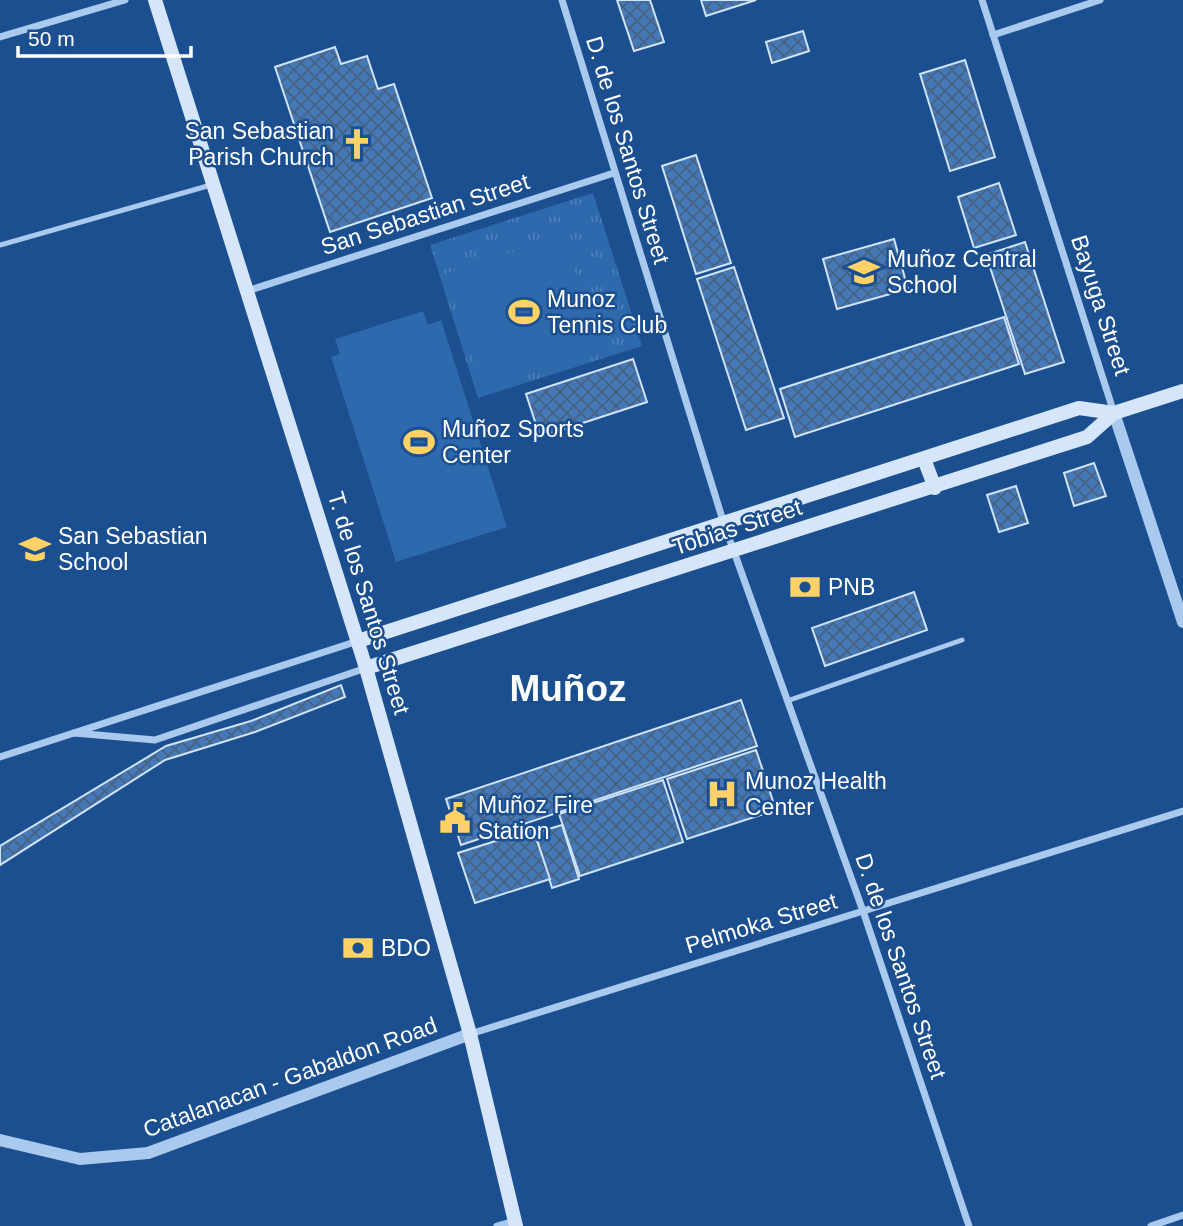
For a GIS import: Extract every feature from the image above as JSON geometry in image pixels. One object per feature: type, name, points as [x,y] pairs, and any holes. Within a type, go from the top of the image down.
[{"type":"main road","name":"T. de los Santos Street","points":[[155,0],[366,668],[470,1034],[515,1223]]},
{"type":"main road","name":"Tobias Street","points":[[366,668],[935,488],[1087,437],[1114,413],[1183,391]]},
{"type":"main road","name":"Tobias Street","points":[[358,641],[1079,408],[1114,413]]},
{"type":"main road","points":[[925,459],[935,488]]},
{"type":"street","points":[[0,37],[125,0]]},
{"type":"street","name":"D. de los Santos Street","points":[[562,0],[724,524],[863,911],[969,1226]]},
{"type":"street","name":"Bayuga Street","points":[[982,0],[1183,622]]},
{"type":"street","points":[[993,35],[1100,0]]},
{"type":"street","name":"San Sebastian Street","points":[[247,291],[614,173]]},
{"type":"street","points":[[0,757],[358,641]]},
{"type":"street","points":[[69,733],[155,740],[366,668]]},
{"type":"street","name":"Pelmoka Street","points":[[470,1034],[1183,811]]},
{"type":"street","name":"Catalanacan - Gabaldon Road","points":[[0,1140],[80,1159],[148,1153],[470,1034]]},
{"type":"street","points":[[1151,1226],[1183,1215]]},
{"type":"street","points":[[496,1226],[515,1223]]},
{"type":"lane","points":[[0,245],[214,184]]},
{"type":"lane","points":[[787,701],[962,640]]},
{"type":"green space","points":[[593,193],[642,346],[478,398],[430,245]]},
{"type":"green space","name":"Munoz Tennis Club","points":[[564,236],[601,350],[483,388],[446,273]]},
{"type":"green space","name":"Muñoz Sports Center","points":[[423,311],[428,325],[441,320],[507,527],[396,562],[331,357],[340,354],[335,339]]},
{"type":"building","points":[[617,0],[650,0],[664,42],[634,51]]},
{"type":"building","points":[[701,0],[756,0],[706,16]]},
{"type":"building","points":[[803,31],[809,51],[772,63],[766,42]]},
{"type":"building","name":"San Sebastian Parish Church","points":[[335,47],[341,64],[367,56],[378,89],[394,84],[432,198],[330,232],[275,67]]},
{"type":"building","points":[[965,60],[995,157],[950,171],[920,74]]},
{"type":"building","points":[[696,155],[731,263],[696,274],[662,166]]},
{"type":"building","points":[[999,183],[1016,235],[974,248],[958,197]]},
{"type":"building","points":[[894,239],[908,289],[837,309],[823,259]]},
{"type":"building","points":[[1025,242],[1064,362],[1025,374],[986,255]]},
{"type":"building","points":[[734,267],[784,418],[746,430],[697,279]]},
{"type":"building","points":[[1004,317],[1019,364],[795,437],[780,389]]},
{"type":"building","points":[[633,359],[647,402],[540,437],[526,394]]},
{"type":"building","points":[[1094,463],[1106,496],[1074,506],[1064,473]]},
{"type":"building","points":[[1016,486],[1028,523],[999,532],[987,495]]},
{"type":"building","points":[[914,592],[927,630],[825,666],[812,628]]},
{"type":"building","points":[[341,685],[345,697],[255,732],[165,760],[0,865],[0,846],[166,746],[251,721]]},
{"type":"building","points":[[741,700],[757,746],[461,845],[446,799]]},
{"type":"building","name":"Munoz Health Center","points":[[756,750],[776,810],[687,839],[667,779]]},
{"type":"building","points":[[663,780],[683,842],[580,876],[559,814]]},
{"type":"building","points":[[562,825],[579,879],[552,888],[535,833]]},
{"type":"building","points":[[533,829],[550,879],[475,903],[458,853]]},
{"type":"place","name":"San Sebastian Parish Church","points":[[357,144]]},
{"type":"place","name":"Muñoz Central School","points":[[864,272]]},
{"type":"place","name":"Munoz Tennis Club","points":[[524,312]]},
{"type":"place","name":"Muñoz Sports Center","points":[[419,442]]},
{"type":"place","name":"San Sebastian School","points":[[35,549]]},
{"type":"place","name":"PNB","points":[[805,587]]},
{"type":"place","name":"Munoz Health Center","points":[[722,794]]},
{"type":"place","name":"Muñoz Fire Station","points":[[455,818]]},
{"type":"place","name":"BDO","points":[[358,948]]},
{"type":"district","name":"Muñoz","points":[[568,688]]}]
